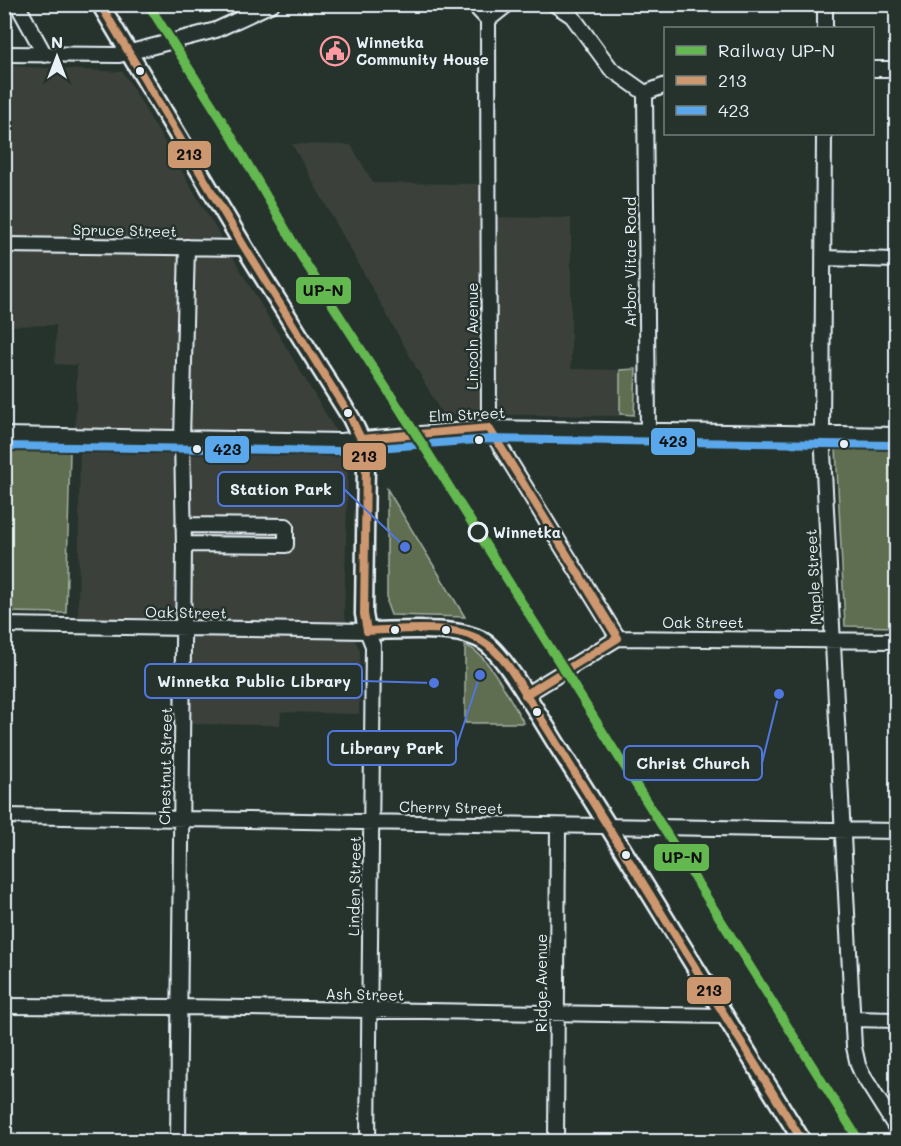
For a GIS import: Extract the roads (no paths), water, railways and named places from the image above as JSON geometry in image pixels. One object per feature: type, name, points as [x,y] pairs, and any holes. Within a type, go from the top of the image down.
[{"type":"main road","points":[[100,4],[245,248],[351,418],[361,439],[366,465],[364,614],[367,631],[449,631],[473,635],[492,646],[609,826],[803,1142]]},
{"type":"street","points":[[17,4],[45,55]]},
{"type":"street","points":[[4,54],[106,56],[129,52],[216,30],[272,4]]},
{"type":"street","points":[[473,4],[488,20],[508,4]]},
{"type":"street","points":[[554,4],[572,16],[611,69],[645,93],[664,86]]},
{"type":"street","points":[[825,4],[825,27]]},
{"type":"street","name":"Lincoln Avenue","points":[[488,20],[489,428]]},
{"type":"street","points":[[874,69],[897,69]]},
{"type":"street","name":"Arbor Vitae Road","points":[[645,93],[648,430]]},
{"type":"street","name":"Maple Street","points":[[824,135],[822,434],[855,1055],[858,1065],[897,1128]]},
{"type":"street","name":"Spruce Street","points":[[4,245],[245,248]]},
{"type":"street","name":"Chestnut Street","points":[[178,1142],[184,544],[182,438],[186,247]]},
{"type":"street","points":[[823,258],[897,260]]},
{"type":"street","points":[[489,428],[618,638],[525,694]]},
{"type":"street","name":"Elm Street","points":[[4,435],[340,441],[489,428],[897,435]]},
{"type":"street","points":[[183,525],[286,526],[286,545],[184,544]]},
{"type":"street","name":"Oak Street","points":[[4,625],[367,631]]},
{"type":"street","name":"Linden Street","points":[[367,631],[373,646],[368,1142]]},
{"type":"street","name":"Oak Street","points":[[618,638],[897,641]]},
{"type":"street","name":"Cherry Street","points":[[4,816],[897,831]]},
{"type":"street","name":"Ridge Avenue","points":[[556,1142],[558,826]]},
{"type":"street","name":"Ash Street","points":[[4,1006],[724,1016]]},
{"type":"street","points":[[853,1019],[897,1020]]},
{"type":"rail line","name":"UP-N","points":[[148,4],[228,130],[301,256],[428,453],[860,1142]]},
{"type":"place","name":"Winnetka Community House","points":[[335,51]]},
{"type":"place","name":"Winnetka","points":[[478,532]]},
{"type":"place","name":"Station Park","points":[[405,547]]},
{"type":"place","name":"Library Park","points":[[480,675]]},
{"type":"place","name":"Winnetka Public Library","points":[[434,683]]},
{"type":"place","name":"Christ Church","points":[[779,694]]}]
